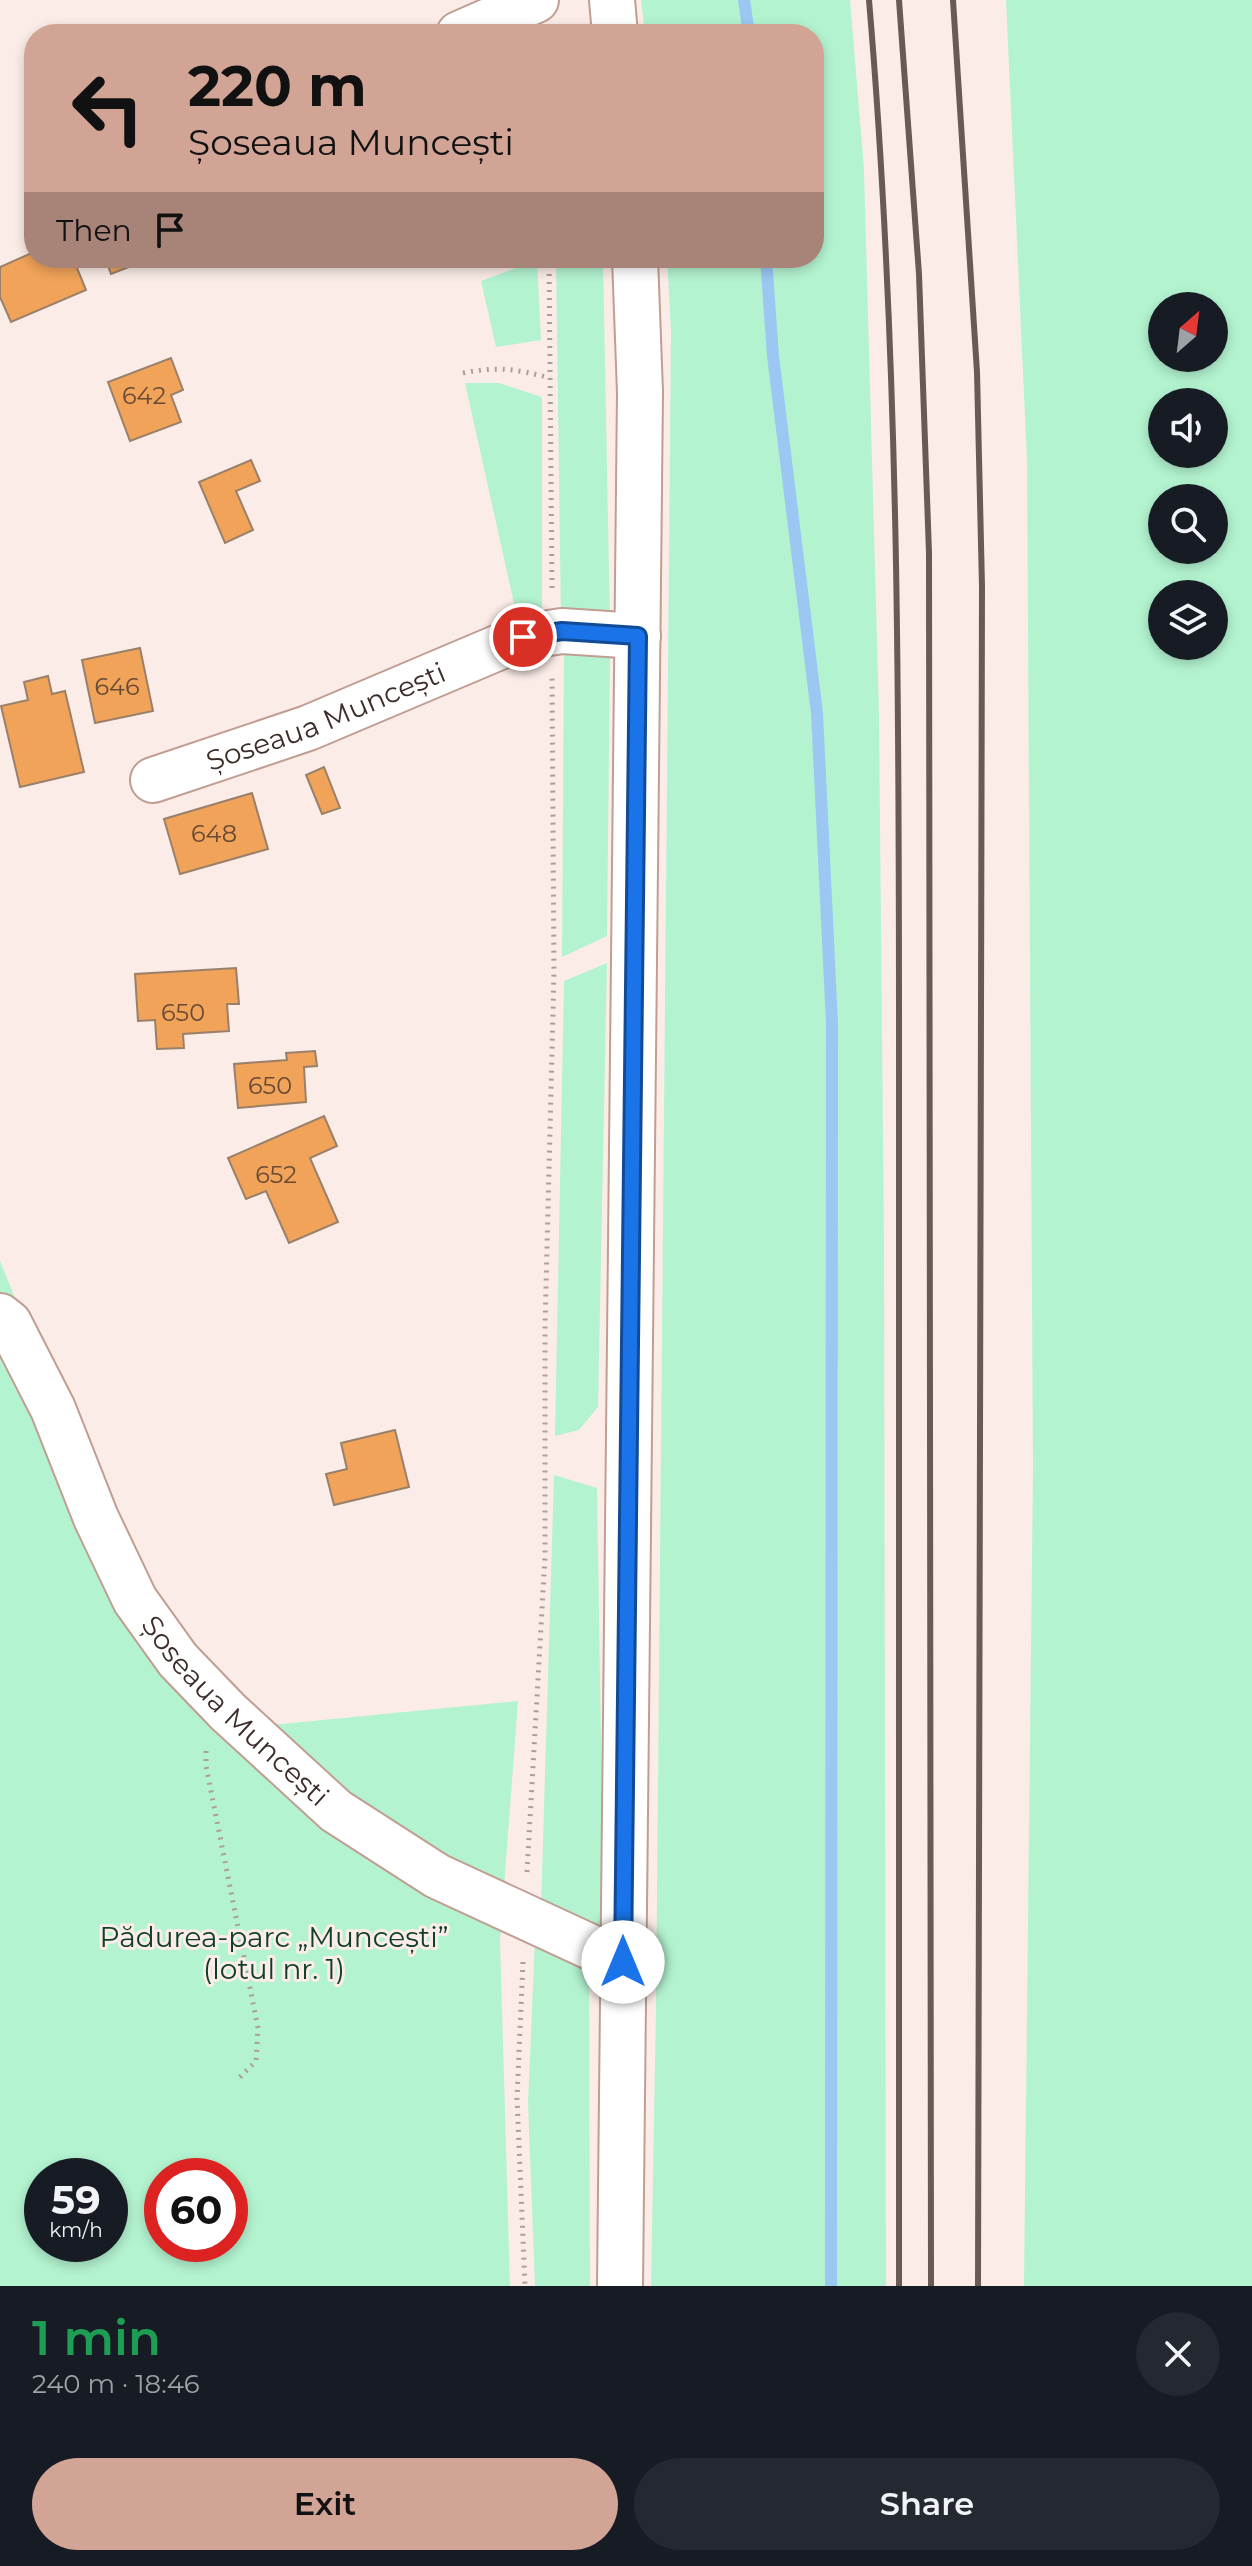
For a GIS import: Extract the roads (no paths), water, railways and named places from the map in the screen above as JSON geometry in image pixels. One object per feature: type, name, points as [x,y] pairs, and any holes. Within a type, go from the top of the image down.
[{"type":"main road","points":[[482,24],[536,0]]},
{"type":"main road","points":[[612,0],[614,24]]},
{"type":"main road","points":[[620,2286],[640,392],[635,268]]},
{"type":"main road","name":"Șoseaua Muncești","points":[[153,780],[308,728],[523,637],[562,631],[638,636]]},
{"type":"main road","name":"Șoseaua Muncești","points":[[0,1316],[9,1323],[53,1409],[96,1518],[135,1600],[178,1660],[336,1811],[437,1876],[623,1962]]},
{"type":"waterway","points":[[744,0],[748,24]]},
{"type":"waterway","points":[[767,268],[773,356],[817,713],[832,1023],[831,2286]]},
{"type":"railway","points":[[869,0],[893,422],[898,703],[899,2286]]},
{"type":"railway","points":[[899,0],[919,274],[929,553],[931,2286]]},
{"type":"railway","points":[[953,0],[977,372],[982,586],[978,2286]]},
{"type":"park label","name":"Pădurea-parc „Muncești” (lotul nr. 1)","points":[[274,1953]]}]
